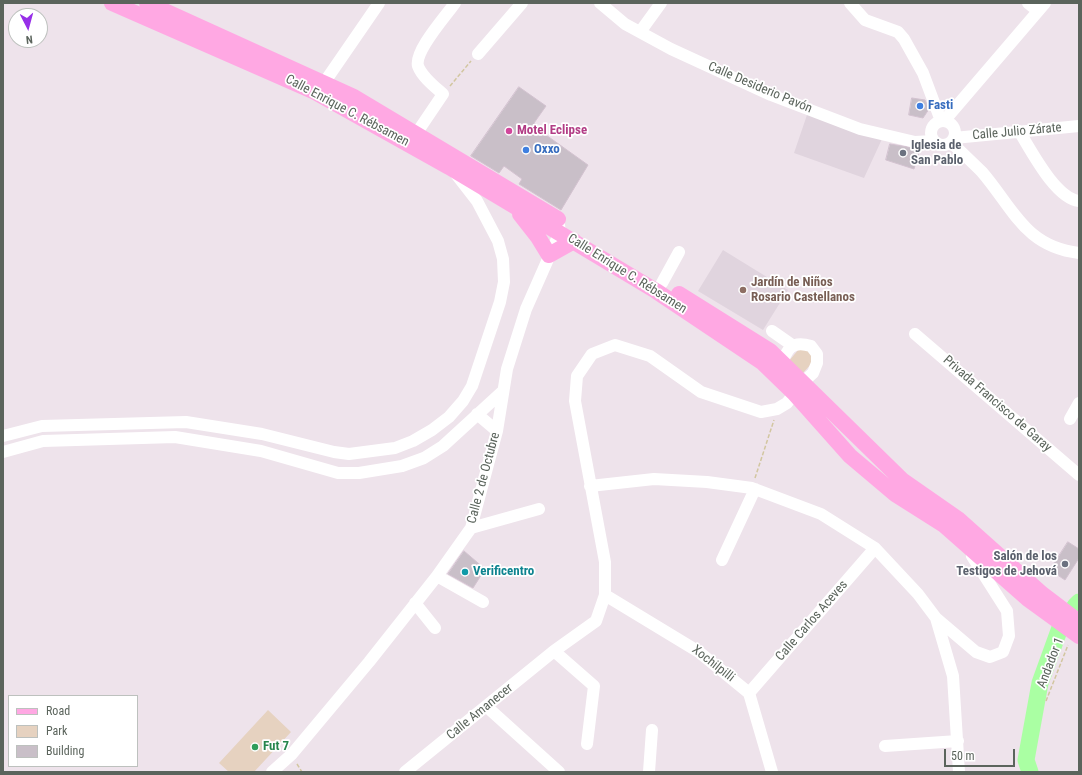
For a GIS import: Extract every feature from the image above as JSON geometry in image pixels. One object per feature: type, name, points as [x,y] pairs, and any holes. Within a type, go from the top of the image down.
[{"type":"main road","name":"Calle Enrique C. Rébsamen","points":[[112,3],[315,92],[449,167],[509,203],[559,226],[574,241],[656,291],[762,362],[779,368]]},
{"type":"main road","name":"Calle Enrique C. Rébsamen","points":[[147,3],[324,83],[377,110],[559,226],[662,283],[770,351],[779,368],[799,387],[902,480],[958,519],[1042,594],[1077,630]]},
{"type":"main road","points":[[509,203],[529,225],[549,255],[574,241]]},
{"type":"main road","name":"Calle Enrique C. Rébsamen","points":[[799,387],[850,456],[895,494],[944,525],[974,555],[1028,599],[1077,630]]},
{"type":"street","points":[[324,83],[379,3]]},
{"type":"street","points":[[416,134],[443,94],[420,71],[418,58],[423,47],[455,3]]},
{"type":"street","points":[[478,54],[522,3]]},
{"type":"street","name":"Calle Desiderio Pavón","points":[[600,3],[625,24],[671,49],[771,95],[860,129],[915,142],[933,141]]},
{"type":"street","points":[[640,32],[660,3]]},
{"type":"street","points":[[850,3],[865,20],[898,32],[904,39],[923,73],[943,121],[953,126],[955,131],[953,140],[945,145],[938,145],[933,141],[930,135],[931,128],[935,123],[943,121],[1041,7],[1028,3]]},
{"type":"street","name":"Calle Julio Zárate","points":[[953,140],[1019,131],[1079,126]]},
{"type":"street","points":[[1019,131],[1054,184],[1064,195],[1079,201]]},
{"type":"street","points":[[953,140],[982,172],[1024,228],[1052,247],[1079,252]]},
{"type":"street","points":[[3,436],[42,426],[186,422],[262,434],[334,452],[349,454],[396,448],[413,441],[432,430],[449,417],[463,401],[479,370],[500,302],[504,282],[503,259],[498,241],[477,201],[449,167]]},
{"type":"street","name":"Calle 2 de Octubre","points":[[272,772],[292,754],[369,662],[437,576],[471,528],[497,431],[502,392],[526,309],[549,255],[559,226]]},
{"type":"street","points":[[662,283],[679,252]]},
{"type":"street","points":[[772,331],[792,345]]},
{"type":"street","name":"Privada Francisco de Garay","points":[[915,334],[1079,475]]},
{"type":"street","points":[[777,409],[787,403],[799,387],[813,373],[817,363],[817,354],[811,346],[801,342],[792,345],[786,351],[779,368]]},
{"type":"street","name":"Calle Amanecer","points":[[404,772],[487,707],[554,651],[596,621],[605,595],[605,562],[575,401],[577,376],[592,354],[614,345],[650,356],[701,392],[760,412],[777,409]]},
{"type":"street","points":[[3,452],[43,441],[175,437],[202,440],[261,451],[338,473],[359,473],[402,466],[424,458],[443,446],[502,392]]},
{"type":"street","points":[[1070,419],[1079,403]]},
{"type":"street","points":[[477,414],[497,431]]},
{"type":"street","points":[[202,440],[204,424]]},
{"type":"street","points":[[590,486],[654,479],[707,482],[753,489],[821,514],[875,548],[918,594],[936,618],[976,652],[990,657],[1003,652],[1009,636],[1007,611],[974,555]]},
{"type":"street","points":[[722,560],[753,489]]},
{"type":"street","points":[[471,528],[539,509]]},
{"type":"street","name":"Calle Carlos Aceves","points":[[749,693],[875,548]]},
{"type":"street","points":[[437,576],[482,602]]},
{"type":"street","name":"Xochilpilli","points":[[605,595],[700,652],[749,693]]},
{"type":"street","points":[[415,603],[435,628]]},
{"type":"street","points":[[936,618],[953,676],[959,772]]},
{"type":"street","points":[[554,651],[594,686],[587,744]]},
{"type":"street","points":[[749,693],[772,772]]},
{"type":"street","points":[[487,707],[559,772]]},
{"type":"street","points":[[650,772],[652,730]]},
{"type":"street","points":[[885,746],[958,741]]},
{"type":"path","points":[[443,94],[478,54]]},
{"type":"path","points":[[753,489],[777,409]]},
{"type":"path","name":"Andador 1","points":[[1046,701],[1077,630]]},
{"type":"shaded area","points":[[808,112],[882,139],[864,178],[794,153]]},
{"type":"shaded area","name":"Jardín de Niños Rosario Castellanos","points":[[723,250],[788,290],[763,330],[698,291]]},
{"type":"green space","points":[[799,349],[808,350],[813,357],[812,363],[802,374],[788,362]]},
{"type":"green space","name":"Fut 7","points":[[268,710],[291,732],[254,772],[229,772],[219,763]]},
{"type":"building","points":[[519,87],[546,106],[534,123],[547,133],[546,135],[588,165],[561,210],[519,184],[522,179],[504,166],[499,173],[471,156]]},
{"type":"building","name":"Fasti","points":[[912,98],[925,100],[929,109],[923,118],[909,115]]},
{"type":"building","name":"Iglesia de San Pablo","points":[[890,144],[920,149],[914,169],[886,160]]},
{"type":"building","name":"Salón de los Testigos de Jehová","points":[[1068,542],[1079,549],[1079,558],[1065,580],[1050,570]]},
{"type":"building","name":"Verificentro","points":[[464,551],[485,569],[473,588],[448,574]]},
{"type":"waterway","points":[[1075,606],[1079,602]]},
{"type":"waterway","points":[[1030,772],[1026,760],[1040,683],[1061,625]]},
{"type":"place","name":"Fasti","points":[[920,106]]},
{"type":"place","name":"Motel Eclipse","points":[[509,131]]},
{"type":"place","name":"Oxxo","points":[[526,150]]},
{"type":"place","name":"Iglesia de San Pablo","points":[[903,153]]},
{"type":"place","name":"Jardín de Niños Rosario Castellanos","points":[[743,290]]},
{"type":"place","name":"Salón de los Testigos de Jehová","points":[[1065,564]]},
{"type":"place","name":"Verificentro","points":[[465,572]]},
{"type":"place","name":"Fut 7","points":[[255,747]]}]
